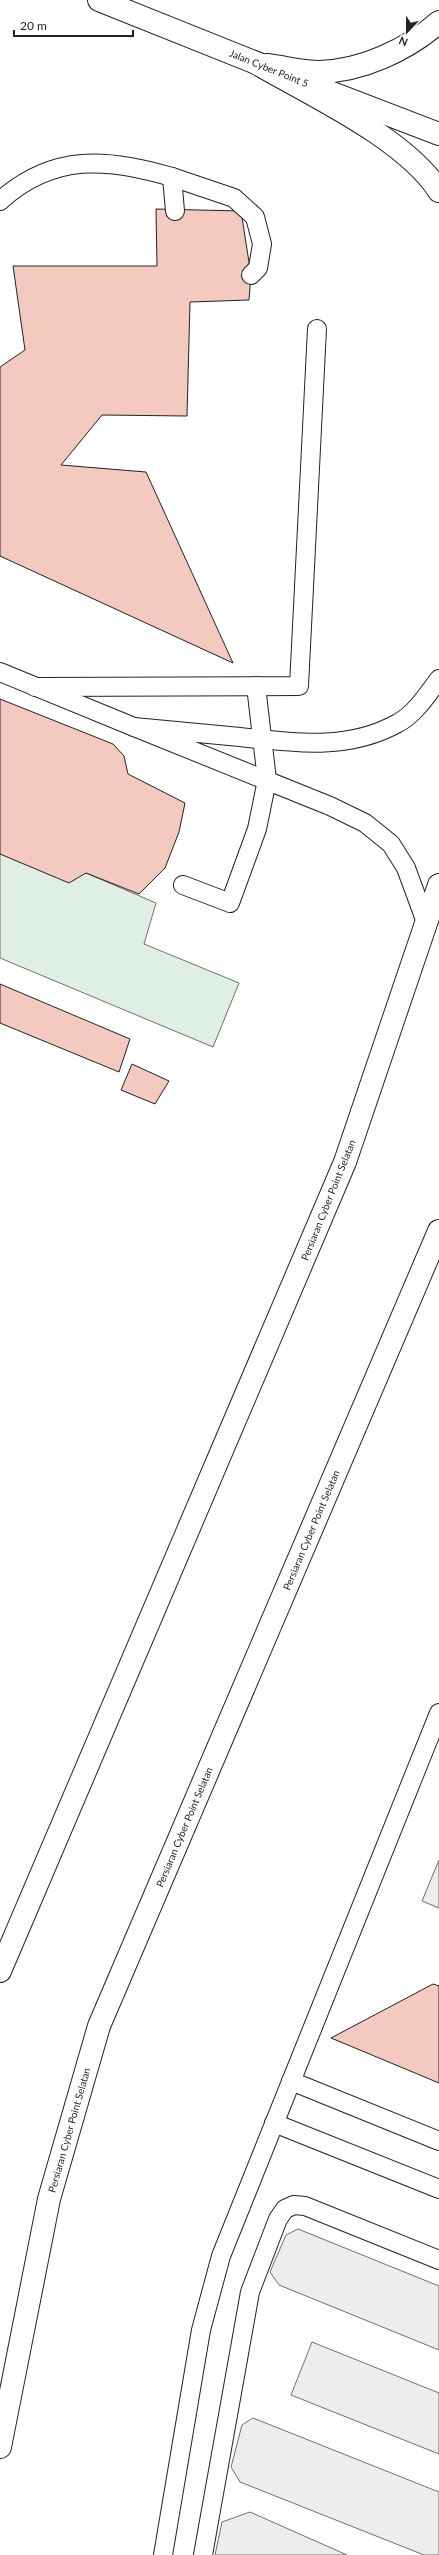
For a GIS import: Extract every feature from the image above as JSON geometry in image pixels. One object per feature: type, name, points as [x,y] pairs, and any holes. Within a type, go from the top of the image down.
[{"type":"main road","name":"Jalan Cyber Point 5","points":[[100,0],[256,63],[439,134]]},
{"type":"main road","points":[[256,63],[319,72],[347,67],[402,50],[439,22]]},
{"type":"main road","points":[[256,63],[380,136],[407,156],[433,182],[439,192]]},
{"type":"main road","name":"Persiaran Cyber Point Selatan","points":[[0,1971],[345,1162],[427,925],[439,885]]},
{"type":"main road","name":"Persiaran Cyber Point Selatan","points":[[0,2447],[49,2198],[99,2026],[439,1231]]},
{"type":"lane","points":[[0,200],[24,182],[43,172],[71,165],[127,164],[172,177],[234,198],[255,217],[262,244],[258,268],[251,275]]},
{"type":"lane","points":[[172,177],[175,211]]},
{"type":"lane","points":[[35,687],[299,686],[317,329]]},
{"type":"lane","points":[[0,672],[266,780],[358,820],[391,844],[406,868],[427,925]]},
{"type":"lane","points":[[134,727],[305,744],[336,743],[371,736],[399,723],[421,703],[439,679]]},
{"type":"lane","points":[[183,885],[230,903],[257,829],[266,780],[256,686]]},
{"type":"lane","points":[[163,2555],[209,2293],[221,2256],[439,1713]]},
{"type":"lane","points":[[291,2081],[439,2141]]},
{"type":"lane","points":[[274,2123],[439,2189]]},
{"type":"lane","points":[[204,2555],[244,2314],[255,2274],[278,2219],[285,2209],[294,2206],[306,2206],[439,2260]]},
{"type":"green space","points":[[0,854],[86,873],[156,903],[144,944],[239,983],[213,1047],[0,958]]},
{"type":"shaded area","points":[[439,1860],[439,1908],[422,1901]]},
{"type":"shaded area","points":[[298,2229],[439,2286],[439,2350],[279,2285],[270,2272],[286,2235]]},
{"type":"shaded area","points":[[312,2342],[439,2393],[439,2454],[291,2395]]},
{"type":"shaded area","points":[[253,2418],[439,2492],[439,2555],[424,2555],[240,2482],[231,2467],[242,2425]]},
{"type":"shaded area","points":[[250,2512],[347,2555],[215,2555],[222,2522]]},
{"type":"building","points":[[156,209],[241,211],[251,275],[249,300],[190,302],[187,416],[102,415],[61,465],[146,472],[233,663],[0,556],[0,367],[25,350],[13,266],[157,266]]},
{"type":"building","points":[[0,699],[113,744],[124,756],[128,774],[185,803],[179,832],[165,868],[139,894],[86,873],[69,883],[0,854]]},
{"type":"building","points":[[0,984],[130,1039],[119,1072],[0,1023]]},
{"type":"building","points":[[132,1064],[169,1081],[155,1104],[121,1090]]},
{"type":"building","points":[[433,1984],[439,1986],[439,2083],[331,2038]]}]
